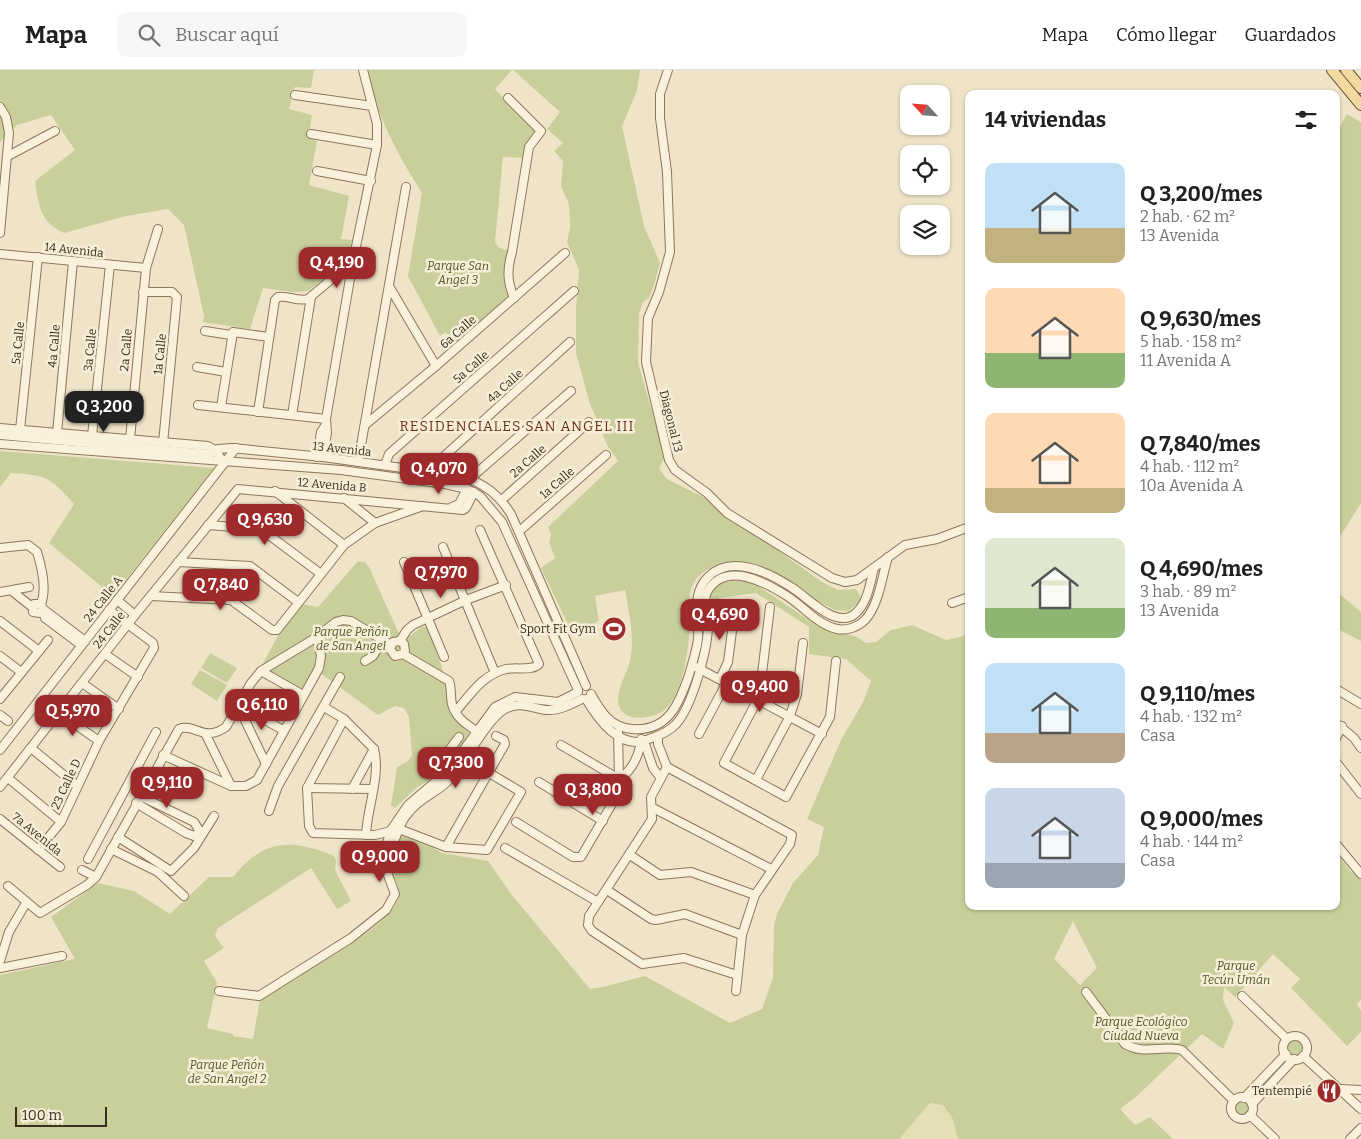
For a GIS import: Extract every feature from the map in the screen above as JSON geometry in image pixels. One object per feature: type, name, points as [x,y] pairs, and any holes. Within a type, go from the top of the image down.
[{"type":"main road","points":[[1346,70],[1361,88]]},
{"type":"main road","points":[[1335,71],[1361,105]]},
{"type":"street","points":[[320,457],[327,433],[325,422],[353,261],[377,145],[377,124],[363,70]]},
{"type":"street","name":"Diagonal 13","points":[[668,70],[660,94],[660,118],[668,175],[670,252],[659,292],[648,318],[646,362],[669,460],[675,470],[707,493],[728,513],[832,578],[846,582],[857,580],[888,556],[906,545],[937,539],[965,528]]},
{"type":"street","points":[[295,95],[372,106]]},
{"type":"street","points":[[508,98],[541,131],[529,147],[508,267],[507,277],[514,298]]},
{"type":"street","points":[[0,107],[6,118],[9,133],[0,233]]},
{"type":"street","points":[[8,156],[55,131]]},
{"type":"street","points":[[311,134],[377,145]]},
{"type":"street","points":[[317,171],[371,180]]},
{"type":"street","points":[[359,457],[406,187]]},
{"type":"street","name":"2a Calle","points":[[130,440],[146,268],[158,230]]},
{"type":"street","name":"6a Calle","points":[[365,425],[436,366],[565,253]]},
{"type":"street","name":"14 Avenida","points":[[0,254],[146,268]]},
{"type":"street","name":"5a Calle","points":[[20,430],[38,257]]},
{"type":"street","name":"4a Calle","points":[[57,433],[73,261]]},
{"type":"street","points":[[258,412],[269,336],[278,296],[300,300],[311,297],[353,261]]},
{"type":"street","name":"3a Calle","points":[[92,436],[110,265]]},
{"type":"street","points":[[389,286],[436,366]]},
{"type":"street","name":"5a Calle","points":[[386,464],[390,454],[574,291]]},
{"type":"street","name":"1a Calle","points":[[143,292],[172,292],[177,297],[163,443]]},
{"type":"street","points":[[292,415],[311,297]]},
{"type":"street","points":[[205,331],[232,335],[236,332],[269,336]]},
{"type":"street","points":[[220,408],[232,335]]},
{"type":"street","name":"4a Calle","points":[[436,469],[440,460],[570,342]]},
{"type":"street","points":[[197,367],[226,372]]},
{"type":"street","points":[[473,476],[571,391]]},
{"type":"street","points":[[198,405],[292,415],[325,422]]},
{"type":"street","name":"2a Calle","points":[[505,497],[589,422]]},
{"type":"street","points":[[0,428],[208,446],[215,450],[224,463]]},
{"type":"street","name":"13 Avenida","points":[[0,435],[205,454],[222,448],[236,448],[386,464],[460,476],[483,484],[501,499],[511,514],[586,686],[591,690],[583,695]]},
{"type":"street","name":"13 Avenida","points":[[0,444],[224,463],[342,470],[445,484],[470,491]]},
{"type":"street","name":"24 Calle A","points":[[0,750],[236,448]]},
{"type":"street","name":"1a Calle","points":[[522,528],[606,455]]},
{"type":"street","points":[[307,468],[308,456]]},
{"type":"street","points":[[342,470],[340,466],[346,460],[359,457],[386,464],[436,469],[473,476],[505,497],[522,528],[534,556],[535,567]]},
{"type":"street","points":[[384,476],[386,464]]},
{"type":"street","name":"12 Avenida B","points":[[238,489],[452,508],[459,504],[470,491]]},
{"type":"street","name":"24 Calle","points":[[0,788],[127,625],[238,489]]},
{"type":"street","points":[[275,491],[344,545]]},
{"type":"street","points":[[470,491],[487,502],[502,522],[583,695],[598,719],[617,736],[642,742],[658,736],[675,726],[683,715],[708,624],[705,606],[707,592],[725,576],[734,574],[746,576],[786,595],[822,622],[837,629],[850,629],[864,621],[872,610],[888,556]]},
{"type":"street","points":[[344,498],[375,524]]},
{"type":"street","points":[[151,596],[231,600],[272,630],[277,630],[344,545],[375,524],[425,506]]},
{"type":"street","points":[[208,525],[261,529],[321,574]]},
{"type":"street","points":[[456,710],[477,686],[495,673],[522,667],[537,667],[539,664],[480,530]]},
{"type":"street","points":[[0,548],[28,545],[38,552],[43,581],[41,609]]},
{"type":"street","points":[[443,547],[495,673]]},
{"type":"street","points":[[178,562],[247,565],[298,602]]},
{"type":"street","points":[[404,562],[444,657]]},
{"type":"street","points":[[695,667],[698,639],[696,606],[699,588],[708,576],[721,568],[734,565],[749,567],[791,586],[824,612],[839,618],[848,618],[856,613],[865,601],[874,568]]},
{"type":"street","points":[[0,592],[29,587]]},
{"type":"street","points":[[391,645],[391,653],[399,656],[409,633],[429,620],[506,587]]},
{"type":"street","points":[[12,591],[32,607],[35,603],[83,643]]},
{"type":"street","points":[[952,603],[965,598]]},
{"type":"street","points":[[117,600],[135,615]]},
{"type":"street","points":[[770,607],[761,682],[756,698],[724,763],[786,797],[830,717],[836,661]]},
{"type":"street","points":[[699,734],[724,680],[736,608]]},
{"type":"street","points":[[109,610],[127,625]]},
{"type":"street","points":[[8,886],[35,911],[44,912],[96,877],[149,779],[179,729],[189,728],[206,734],[219,732],[226,727],[241,708],[251,683],[261,671],[317,637],[330,626],[344,620],[351,621],[391,645],[403,648],[448,674],[454,680],[458,704],[456,710],[460,719],[480,734]]},
{"type":"street","points":[[0,621],[39,651]]},
{"type":"street","name":"23 Calle D","points":[[38,850],[61,822],[76,785],[99,741],[138,677],[154,645],[127,625]]},
{"type":"street","points":[[163,755],[231,786],[251,785],[261,776],[283,730],[320,662],[317,637]]},
{"type":"street","points":[[0,699],[48,640]]},
{"type":"street","points":[[365,661],[373,656],[383,640]]},
{"type":"street","points":[[756,780],[790,716],[797,694],[803,643]]},
{"type":"street","points":[[105,654],[138,677]]},
{"type":"street","points":[[0,656],[21,672]]},
{"type":"street","points":[[695,667],[724,680],[822,734]]},
{"type":"street","points":[[261,671],[303,696]]},
{"type":"street","points":[[269,811],[278,786],[340,677]]},
{"type":"street","points":[[82,683],[119,709]]},
{"type":"street","points":[[583,695],[602,714],[620,726],[641,729],[652,728],[663,723],[673,713],[690,684]]},
{"type":"street","points":[[1340,691],[1361,704]]},
{"type":"street","points":[[219,991],[260,996],[351,938],[371,923],[392,902],[395,894],[394,886],[384,866],[395,830],[411,809],[450,780],[458,764],[497,715],[506,708],[521,705],[547,710],[558,709],[583,695]]},
{"type":"street","points":[[324,707],[344,719],[374,749],[376,772],[366,835]]},
{"type":"street","points":[[241,708],[283,730]]},
{"type":"street","points":[[241,708],[266,764]]},
{"type":"street","points":[[59,713],[99,741]]},
{"type":"street","points":[[0,715],[8,721]]},
{"type":"street","points":[[344,719],[307,788],[309,826],[313,833],[375,835],[395,830],[446,847],[487,850],[522,792],[476,765]]},
{"type":"street","points":[[516,822],[577,858],[581,857],[616,797],[619,779],[617,736],[620,726]]},
{"type":"street","points":[[1340,726],[1361,748]]},
{"type":"street","points":[[641,729],[642,742],[653,768],[660,777]]},
{"type":"street","points":[[88,859],[156,732]]},
{"type":"street","points":[[206,734],[231,786]]},
{"type":"street","points":[[446,847],[505,742],[496,736]]},
{"type":"street","points":[[658,736],[658,744],[667,767],[792,835],[790,844],[755,895],[742,934],[736,991]]},
{"type":"street","points":[[441,762],[459,737]]},
{"type":"street","points":[[619,779],[628,772],[639,753],[642,742]]},
{"type":"street","points":[[561,745],[619,779]]},
{"type":"street","points":[[31,748],[76,785]]},
{"type":"street","points":[[352,789],[374,749]]},
{"type":"street","points":[[446,754],[458,764]]},
{"type":"street","points":[[667,767],[651,797],[652,819],[589,916],[588,925],[592,931],[642,964],[684,958],[737,975]]},
{"type":"street","points":[[1340,767],[1361,794]]},
{"type":"street","points":[[135,771],[149,779]]},
{"type":"street","points":[[8,778],[61,822]]},
{"type":"street","points":[[539,782],[602,821]]},
{"type":"street","points":[[307,788],[372,789]]},
{"type":"street","points":[[138,799],[194,822],[199,830],[198,834],[194,836],[186,833],[138,799]]},
{"type":"street","points":[[653,808],[772,869]]},
{"type":"street","points":[[118,837],[171,871],[194,848],[214,816]]},
{"type":"street","name":"7a Avenida","points":[[0,819],[60,867]]},
{"type":"street","points":[[505,848],[598,902]]},
{"type":"street","points":[[112,849],[158,872],[184,896]]},
{"type":"street","points":[[1340,849],[1361,874]]},
{"type":"street","points":[[630,855],[660,875],[690,872],[755,895]]},
{"type":"street","points":[[82,870],[96,877]]},
{"type":"street","points":[[607,890],[651,919],[656,920],[685,914],[742,934]]},
{"type":"street","points":[[0,961],[9,932],[26,903]]},
{"type":"street","points":[[0,968],[62,956]]},
{"type":"street","points":[[1086,992],[1125,1044],[1132,1048],[1141,1049],[1182,1050],[1234,1101]]},
{"type":"street","points":[[1242,996],[1287,1039]]},
{"type":"street","points":[[1294,1059],[1286,1054],[1284,1045],[1287,1039],[1297,1036],[1304,1040],[1307,1049],[1304,1056]]},
{"type":"street","points":[[1234,1101],[1244,1098],[1286,1054]]},
{"type":"street","points":[[1250,1115],[1252,1104],[1294,1059],[1304,1056]]},
{"type":"street","points":[[1304,1056],[1361,1109]]},
{"type":"street","points":[[1340,1089],[1361,1090]]},
{"type":"street","points":[[1244,1098],[1252,1104]]},
{"type":"street","points":[[1234,1101],[1231,1109],[1234,1116],[1242,1119],[1250,1115]]},
{"type":"street","points":[[1250,1115],[1275,1139]]},
{"type":"street","points":[[1350,1139],[1361,1128]]},
{"type":"shaded area","points":[[930,1103],[943,1104],[952,1117],[958,1139],[899,1139]]},
{"type":"green space","points":[[0,70],[314,70],[311,88],[295,87],[289,109],[312,115],[308,138],[317,141],[309,185],[349,196],[341,239],[352,240],[348,260],[308,291],[293,292],[263,288],[250,329],[203,322],[204,316],[184,225],[168,209],[126,216],[64,233],[49,223],[39,205],[35,181],[75,150],[51,115],[17,125],[0,142]]},
{"type":"green space","name":"Parque San Angel 3","points":[[367,70],[512,70],[495,89],[537,132],[525,158],[503,157],[495,242],[498,247],[509,251],[505,270],[509,299],[454,345],[446,332],[440,336],[408,276],[422,193],[382,119]]},
{"type":"green space","points":[[513,70],[640,70],[637,91],[622,126],[644,226],[660,263],[649,298],[643,302],[639,313],[638,363],[665,456],[659,469],[667,479],[709,500],[727,518],[762,539],[822,582],[838,590],[856,589],[861,597],[858,604],[848,611],[835,610],[749,566],[727,564],[712,567],[700,575],[690,592],[690,626],[687,654],[677,691],[664,711],[647,717],[634,718],[628,716],[623,713],[618,701],[619,691],[629,666],[632,643],[625,590],[595,596],[599,621],[573,635],[541,568],[555,558],[549,542],[551,534],[548,527],[618,461],[607,445],[589,401],[576,353],[576,309],[579,270],[567,242],[570,227],[569,204],[561,187],[563,161],[554,151],[563,143],[547,129],[560,112]]},
{"type":"green space","points":[[1347,114],[1361,122],[1361,503],[1340,537],[1340,127]]},
{"type":"green space","points":[[0,451],[214,468],[113,596],[49,543],[74,504],[53,483],[33,475],[11,473],[0,487]]},
{"type":"green space","name":"Parque Peñón de San Angel","points":[[358,561],[365,562],[369,567],[400,636],[404,640],[422,627],[429,629],[447,683],[451,713],[469,733],[444,771],[416,788],[395,808],[391,805],[397,767],[408,761],[412,755],[409,717],[404,708],[395,706],[378,715],[320,673],[305,693],[261,667],[280,632],[302,604],[318,607]]},
{"type":"green space","points":[[749,580],[803,616],[822,626],[857,637],[866,643],[876,642],[891,630],[912,625],[946,640],[964,636],[965,634],[965,910],[1340,910],[1340,857],[1351,872],[1361,879],[1361,1000],[1357,1004],[1361,1010],[1361,1032],[1347,1046],[1291,988],[1300,979],[1273,954],[1235,997],[1224,987],[1223,1000],[1234,1023],[1223,1049],[1202,1034],[1138,1095],[1120,1109],[1135,1125],[1150,1117],[1173,1139],[958,1139],[952,1117],[943,1105],[930,1103],[899,1139],[0,1139],[0,975],[75,959],[51,917],[98,883],[134,891],[170,914],[209,877],[233,877],[255,855],[279,846],[304,846],[334,856],[336,861],[335,870],[351,901],[337,909],[311,868],[218,928],[215,936],[224,948],[204,961],[217,983],[207,1028],[233,1034],[233,1036],[253,1039],[260,999],[361,937],[393,909],[399,892],[388,864],[399,832],[424,842],[442,853],[488,861],[512,895],[590,989],[645,976],[730,1023],[762,1009],[773,978],[774,925],[777,914],[793,883],[818,855],[824,827],[807,819],[841,740],[863,702],[871,681],[846,659],[809,654],[809,627],[756,593],[719,598],[716,618],[710,592],[721,581]],"holes":[[[1073,921],[1097,968],[1080,985],[1054,959]]]},
{"type":"green space","points":[[1340,594],[1361,612],[1361,641],[1340,630]]},
{"type":"green space","points":[[210,653],[237,668],[227,683],[201,668]]},
{"type":"green space","points":[[200,670],[227,685],[217,701],[191,684]]},
{"type":"green space","points":[[1291,1037],[1299,1037],[1306,1044],[1306,1052],[1299,1059],[1291,1059],[1284,1052],[1284,1044]]},
{"type":"green space","points":[[1242,1097],[1250,1100],[1253,1108],[1250,1116],[1242,1119],[1234,1116],[1231,1108],[1234,1100]]},
{"type":"place","name":"Sport Fit Gym","points":[[614,629]]},
{"type":"place","name":"Tentempié","points":[[1329,1091]]},
{"type":"district","name":"RESIDENCIALES SAN ANGEL III","points":[[517,426]]},
{"type":"park label","name":"Parque Tecún Umán","points":[[1236,973]]},
{"type":"park label","name":"Parque Ecológico Ciudad Nueva","points":[[1141,1029]]},
{"type":"park label","name":"Parque Peñón de San Angel 2","points":[[227,1072]]}]
